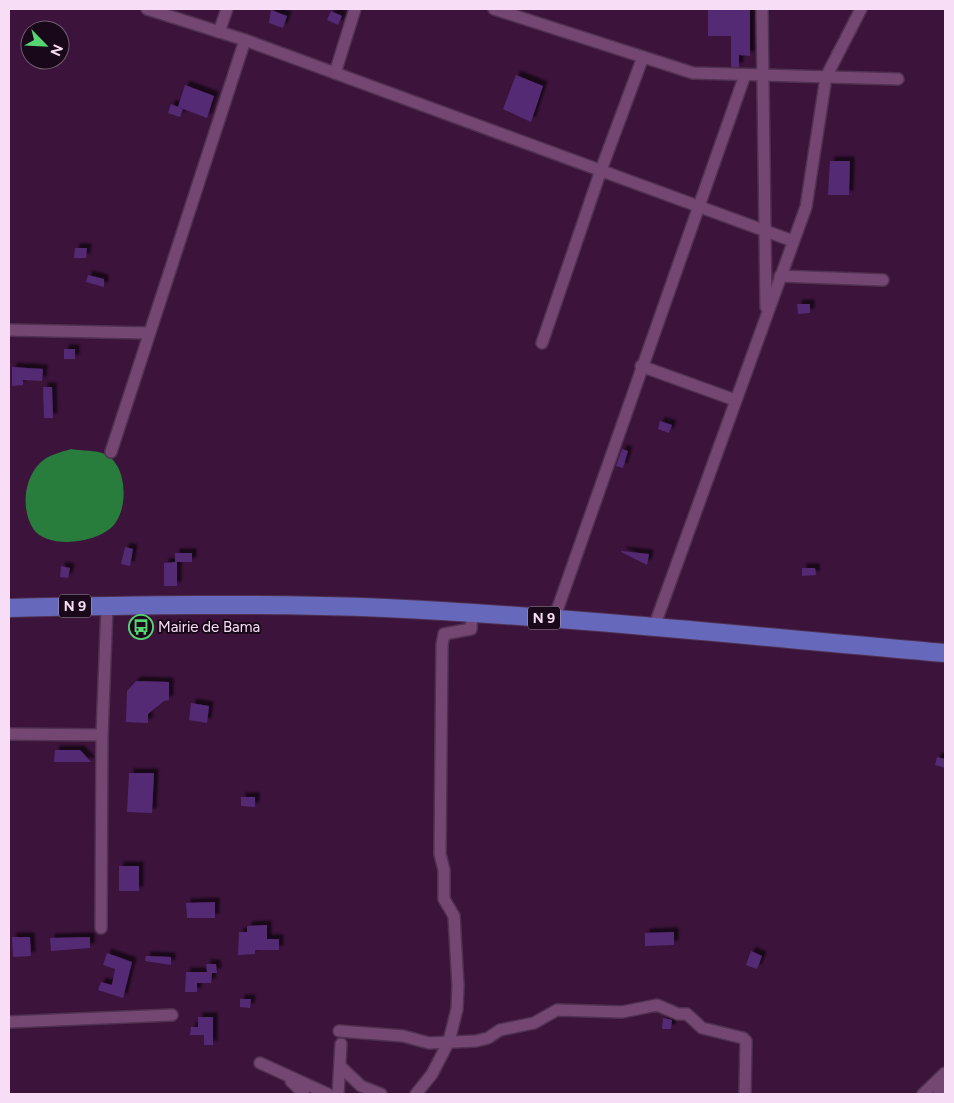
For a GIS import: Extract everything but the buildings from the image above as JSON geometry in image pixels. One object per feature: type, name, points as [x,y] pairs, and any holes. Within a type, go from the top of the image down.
[{"type":"main road","name":"N 9","points":[[9,608],[250,604],[472,613],[945,653]]},
{"type":"street","points":[[147,9],[245,40],[793,241]]},
{"type":"street","points":[[219,32],[227,9]]},
{"type":"street","points":[[335,73],[356,9]]},
{"type":"street","points":[[494,9],[692,73],[898,80]]},
{"type":"street","points":[[762,9],[766,314]]},
{"type":"street","points":[[654,627],[806,206],[826,77],[860,9]]},
{"type":"street","points":[[111,452],[148,333],[245,40]]},
{"type":"street","points":[[542,343],[601,170],[643,57]]},
{"type":"street","points":[[554,619],[697,206],[745,74]]},
{"type":"street","points":[[780,276],[883,280]]},
{"type":"street","points":[[9,330],[148,333]]},
{"type":"street","points":[[642,366],[735,400]]},
{"type":"street","points":[[101,928],[102,735],[107,606]]},
{"type":"street","points":[[416,1094],[432,1074],[449,1041],[457,1010],[458,986],[454,916],[444,900],[444,870],[440,854],[442,645],[444,634],[471,629],[472,613]]},
{"type":"street","points":[[9,734],[102,735]]},
{"type":"street","points":[[340,1031],[403,1036],[429,1043],[476,1041],[488,1038],[500,1030],[534,1023],[558,1010],[622,1012],[657,1004],[670,1012],[686,1014],[702,1028],[743,1038],[746,1041],[745,1094]]},
{"type":"street","points":[[9,1022],[172,1015]]},
{"type":"street","points":[[338,1094],[341,1044]]},
{"type":"street","points":[[260,1063],[288,1078],[328,1094]]},
{"type":"street","points":[[341,1067],[362,1086],[381,1094]]},
{"type":"street","points":[[923,1094],[944,1075]]},
{"type":"street","points":[[939,1094],[944,1075]]},
{"type":"street","points":[[288,1078],[304,1094]]},
{"type":"shaded area","points":[[71,449],[93,451],[105,454],[112,459],[118,467],[121,476],[124,495],[120,514],[116,522],[109,529],[100,535],[88,539],[63,542],[41,536],[34,530],[27,514],[26,496],[30,478],[40,463],[55,454]]},
{"type":"place","name":"Mairie de Bama","points":[[141,627]]}]
